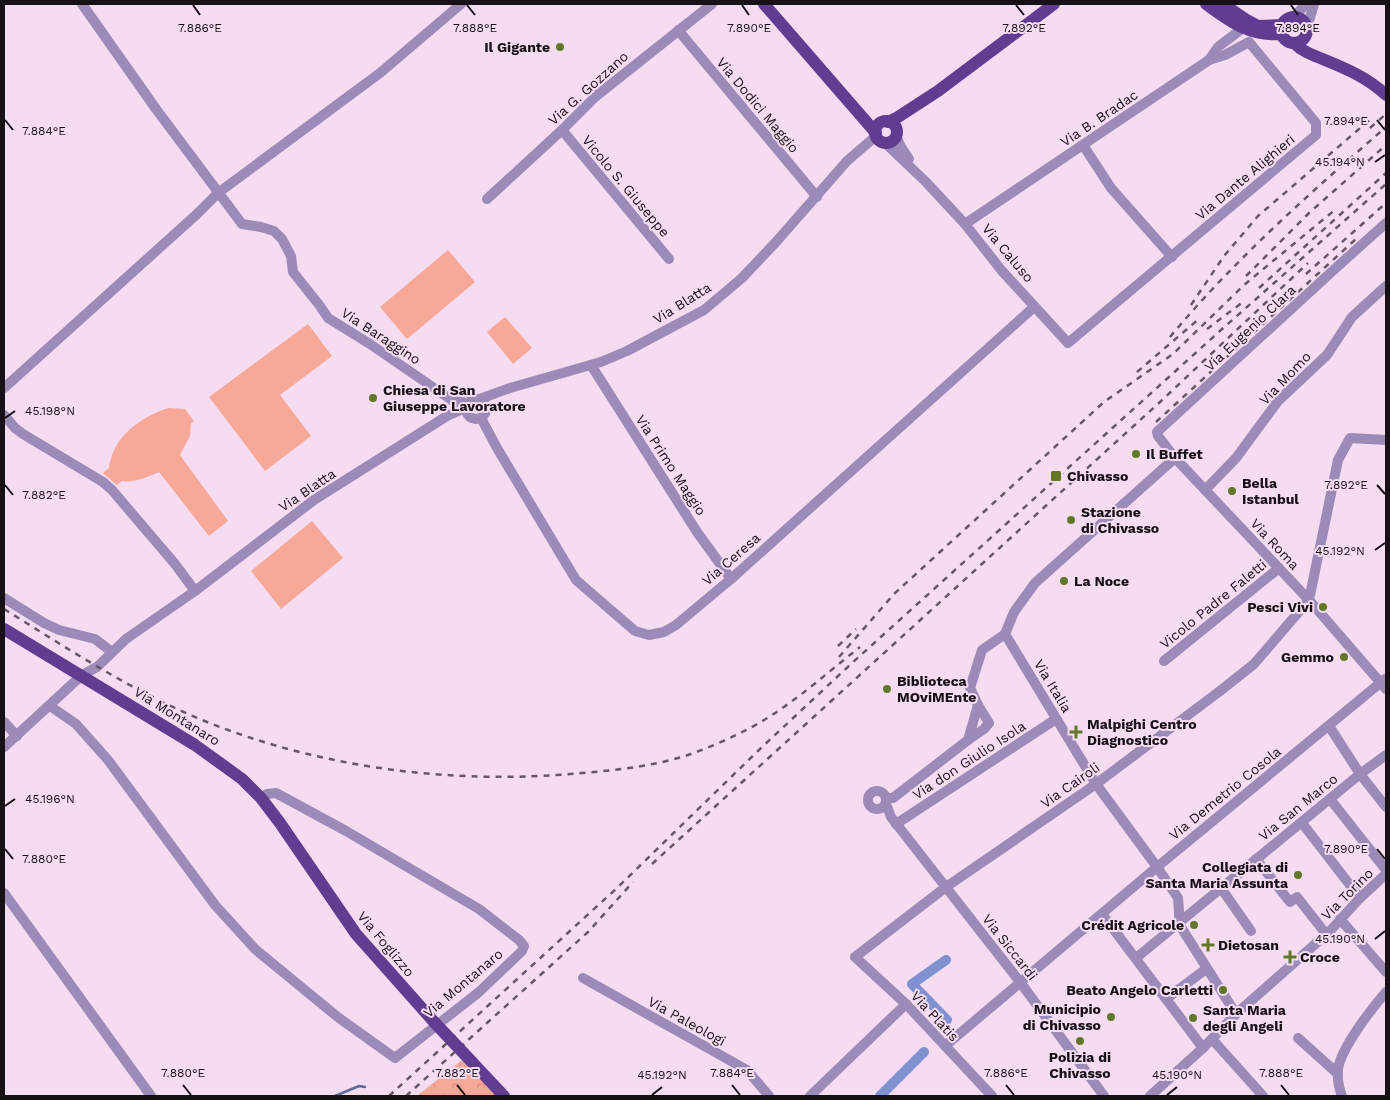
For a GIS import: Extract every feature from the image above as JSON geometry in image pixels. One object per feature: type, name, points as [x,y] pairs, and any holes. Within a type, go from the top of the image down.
[{"type":"main road","name":"Via Caluso","points":[[764,4],[879,137]]},
{"type":"main road","points":[[938,91],[897,134],[892,142],[879,137],[877,127],[903,114],[938,91],[1054,4]]},
{"type":"main road","points":[[1206,4],[1235,25],[1271,35],[1283,30],[1289,19],[1294,18],[1304,22],[1302,36],[1305,52],[1361,76],[1386,94]]},
{"type":"main road","points":[[1223,4],[1258,26],[1283,30]]},
{"type":"main road","points":[[1283,30],[1287,40],[1302,36]]},
{"type":"main road","name":"Via Caluso","points":[[857,110],[886,122]]},
{"type":"main road","points":[[886,122],[895,127],[897,134]]},
{"type":"main road","name":"Via Montanaro","points":[[4,629],[218,760],[261,798]]},
{"type":"main road","name":"Via Foglizzo","points":[[261,798],[356,934],[435,1023],[504,1096]]},
{"type":"street","name":"Via Baraggino","points":[[82,4],[242,224],[261,226],[274,231],[282,240],[290,256],[293,272],[328,318],[370,344],[453,401],[471,403]]},
{"type":"street","points":[[4,388],[218,193],[380,73],[461,4]]},
{"type":"street","name":"Via G. Gozzano","points":[[487,199],[595,97],[712,4]]},
{"type":"street","points":[[1294,18],[1306,4]]},
{"type":"street","points":[[1302,36],[1314,4]]},
{"type":"street","name":"Via B. Bradac","points":[[965,224],[1209,60],[1218,47],[1243,28]]},
{"type":"street","name":"Via Dodici Maggio","points":[[678,30],[817,197]]},
{"type":"street","name":"Via Dante Alighieri","points":[[1068,343],[1316,135],[1316,123],[1249,42],[1226,55],[1209,60]]},
{"type":"street","name":"Vicolo S. Giuseppe","points":[[562,130],[669,259]]},
{"type":"street","name":"Via Caluso","points":[[897,134],[901,147],[926,182]]},
{"type":"street","name":"Via Blatta","points":[[4,747],[82,676],[97,667],[126,639],[195,591],[314,500],[471,403],[510,388],[590,365],[627,351],[704,310],[742,278],[847,162],[879,137]]},
{"type":"street","name":"Via Caluso","points":[[879,137],[926,182],[965,224],[1002,270],[1068,343]]},
{"type":"street","points":[[1083,145],[1111,188],[1172,256]]},
{"type":"street","name":"Via Eugenio Clara","points":[[1175,458],[1158,436],[1157,432],[1159,429],[1386,223]]},
{"type":"street","name":"Via Momo","points":[[1205,490],[1236,458],[1278,401],[1327,355],[1352,317],[1386,286]]},
{"type":"street","name":"Via Ceresa","points":[[476,418],[497,448],[576,580],[636,631],[649,635],[664,632],[676,625],[731,579],[1034,306]]},
{"type":"street","name":"Via Primo Maggio","points":[[590,365],[692,524],[731,579]]},
{"type":"street","points":[[483,402],[486,407],[485,413],[476,418],[468,414],[471,403],[483,402]]},
{"type":"street","points":[[4,415],[23,434],[90,474],[112,490],[175,564],[195,591]]},
{"type":"street","name":"Via Blatta","points":[[440,422],[462,417],[476,418]]},
{"type":"street","points":[[1309,600],[1338,460],[1350,438],[1386,440]]},
{"type":"street","points":[[968,740],[984,729],[989,723],[970,688],[982,650],[1005,634],[1014,612],[1034,583],[1175,458]]},
{"type":"street","name":"Via Roma","points":[[1175,458],[1309,600],[1353,651],[1385,683]]},
{"type":"street","name":"Vicolo Padre Faletti","points":[[1164,661],[1279,568]]},
{"type":"street","points":[[4,598],[44,623],[59,630],[95,639],[112,652]]},
{"type":"street","name":"Via Cairoli","points":[[855,957],[946,887],[1096,784],[1220,691],[1254,664],[1309,600]]},
{"type":"street","name":"Via Italia","points":[[1005,634],[1096,784],[1178,898],[1179,924]]},
{"type":"street","name":"Via Demetrio Cosola","points":[[945,1046],[1157,867],[1329,726],[1385,683]]},
{"type":"street","points":[[968,740],[978,705]]},
{"type":"street","name":"Via Montanaro","points":[[50,706],[76,724],[108,760],[215,905],[255,949],[339,1018],[395,1058],[479,992],[522,951],[524,946],[519,940],[479,908],[276,793],[267,794],[261,798]]},
{"type":"street","name":"Via don Giulio Isola","points":[[894,821],[1056,719]]},
{"type":"street","points":[[4,722],[17,736]]},
{"type":"street","points":[[1329,726],[1360,774],[1386,807]]},
{"type":"street","name":"Via Siccardi","points":[[968,740],[884,804],[894,821],[1020,982],[1104,1096]]},
{"type":"street","name":"Via San Marco","points":[[1136,958],[1360,774],[1386,755]]},
{"type":"street","points":[[1330,799],[1386,870]]},
{"type":"street","points":[[1302,823],[1360,898]]},
{"type":"street","points":[[1256,859],[1290,902],[1297,897],[1326,934]]},
{"type":"street","name":"Via Torino","points":[[1150,1096],[1203,1048],[1236,1014],[1326,934],[1386,874]]},
{"type":"street","points":[[1221,888],[1251,931]]},
{"type":"street","points":[[4,894],[151,1096]]},
{"type":"street","points":[[1102,914],[1203,1048]]},
{"type":"street","points":[[1340,919],[1386,972]]},
{"type":"street","points":[[1179,924],[1236,1014]]},
{"type":"street","name":"Via Platis","points":[[855,957],[906,1004],[992,1096]]},
{"type":"street","points":[[1166,998],[1206,969]]},
{"type":"street","name":"Via Paleologi","points":[[583,978],[747,1070],[769,1096]]},
{"type":"street","points":[[1342,1096],[1339,1088],[1338,1074],[1342,1058],[1367,1016],[1386,992]]},
{"type":"street","points":[[810,1096],[906,1004]]},
{"type":"street","points":[[1298,1038],[1338,1074]]},
{"type":"street","points":[[1212,1039],[1263,1096]]},
{"type":"green space","points":[[448,250],[475,282],[407,339],[380,307]]},
{"type":"green space","points":[[505,317],[532,348],[513,364],[487,332]]},
{"type":"green space","points":[[308,324],[332,356],[280,395],[311,436],[265,471],[209,397]]},
{"type":"green space","points":[[168,408],[185,409],[194,421],[191,423],[190,436],[180,455],[228,521],[209,536],[159,472],[145,478],[122,481],[117,485],[103,473],[109,468],[111,457],[116,447],[129,430],[147,417]]},
{"type":"green space","points":[[312,521],[343,558],[281,609],[251,571]]},
{"type":"green space","points":[[462,1060],[498,1096],[417,1096]]},
{"type":"waterway","points":[[946,960],[912,984],[947,1020]]},
{"type":"waterway","points":[[880,1096],[924,1052]]},
{"type":"waterway","points":[[335,1096],[359,1086],[365,1087]]},
{"type":"railway","points":[[1370,128],[1386,114]]},
{"type":"railway","points":[[1191,305],[1224,256],[1258,216],[1373,117]]},
{"type":"railway","points":[[1170,337],[1246,254],[1301,202],[1386,127]]},
{"type":"railway","points":[[1246,276],[1309,213],[1386,145]]},
{"type":"railway","points":[[1259,288],[1386,173]]},
{"type":"railway","points":[[389,1096],[617,888],[761,748],[852,663],[1386,184]]},
{"type":"railway","points":[[1306,274],[1386,203]]},
{"type":"railway","points":[[839,657],[894,594],[1104,402],[1173,354],[1244,285],[1336,209]]},
{"type":"railway","points":[[1156,422],[1357,238]]},
{"type":"railway","points":[[652,864],[1160,402],[1308,263]]},
{"type":"railway","points":[[1207,329],[1243,302]]},
{"type":"railway","points":[[1137,372],[1200,318]]},
{"type":"railway","points":[[4,609],[103,670],[154,698],[207,722],[252,738],[344,762],[439,775],[487,777],[582,773],[649,765],[675,759],[726,740],[763,721],[806,691],[860,647]]},
{"type":"railway","points":[[838,646],[856,629]]},
{"type":"railway","points":[[406,1096],[588,932],[633,882]]},
{"type":"place","name":"Il Gigante","points":[[560,47]]},
{"type":"place","name":"Chiesa di San Giuseppe Lavoratore","points":[[373,398]]},
{"type":"place","name":"Il Buffet","points":[[1136,454]]},
{"type":"place","name":"Chivasso","points":[[1056,476]]},
{"type":"place","name":"Bella Istanbul","points":[[1232,491]]},
{"type":"place","name":"Stazione di Chivasso","points":[[1071,520]]},
{"type":"place","name":"La Noce","points":[[1064,581]]},
{"type":"place","name":"Pesci Vivi","points":[[1323,607]]},
{"type":"place","name":"Gemmo","points":[[1344,657]]},
{"type":"place","name":"Biblioteca MOviMEnte","points":[[887,689]]},
{"type":"place","name":"Malpighi Centro Diagnostico","points":[[1076,732]]},
{"type":"place","name":"Collegiata di Santa Maria Assunta","points":[[1298,875]]},
{"type":"place","name":"Crédit Agricole","points":[[1194,925]]},
{"type":"place","name":"Dietosan","points":[[1208,945]]},
{"type":"place","name":"Croce","points":[[1290,957]]},
{"type":"place","name":"Beato Angelo Carletti","points":[[1223,990]]},
{"type":"place","name":"Municipio di Chivasso","points":[[1111,1017]]},
{"type":"place","name":"Santa Maria degli Angeli","points":[[1193,1018]]},
{"type":"place","name":"Polizia di Chivasso","points":[[1080,1041]]}]
